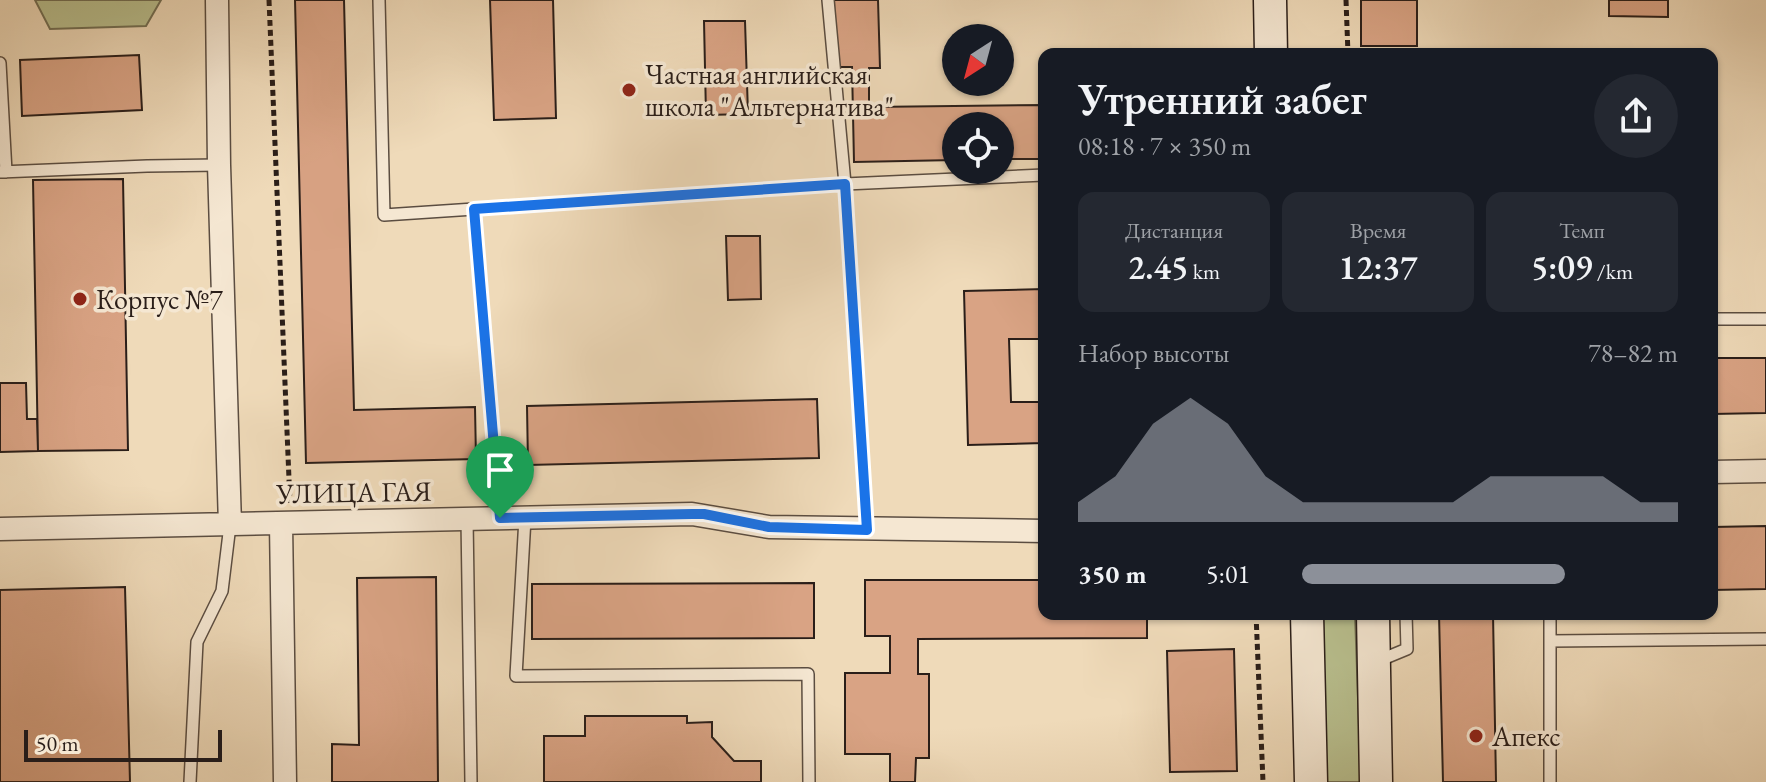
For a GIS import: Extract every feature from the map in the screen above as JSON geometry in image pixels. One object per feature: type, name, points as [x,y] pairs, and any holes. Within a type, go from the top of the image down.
[{"type":"main road","points":[[1270,0],[1271,48]]},
{"type":"main road","points":[[1307,620],[1311,782]]},
{"type":"main road","points":[[1373,620],[1376,782]]},
{"type":"street","points":[[217,0],[230,525]]},
{"type":"street","points":[[1718,472],[1766,471]]},
{"type":"street","name":"УЛИЦА ГАЯ","points":[[0,529],[704,514],[769,527],[1038,531]]},
{"type":"street","points":[[285,782],[286,524]]},
{"type":"lane","points":[[379,0],[384,215],[845,184],[1038,175]]},
{"type":"lane","points":[[828,0],[845,184],[867,530]]},
{"type":"lane","points":[[0,63],[3,172],[219,165]]},
{"type":"lane","points":[[474,209],[500,518]]},
{"type":"lane","points":[[1718,319],[1766,319]]},
{"type":"lane","points":[[525,518],[516,676],[808,674],[809,782]]},
{"type":"lane","points":[[467,519],[471,782]]},
{"type":"lane","points":[[190,782],[197,642],[222,591],[230,525]]},
{"type":"lane","points":[[1374,663],[1407,649],[1406,620]]},
{"type":"lane","points":[[1550,620],[1550,782]]},
{"type":"lane","points":[[1550,641],[1766,639]]},
{"type":"path","points":[[269,0],[286,524]]},
{"type":"path","points":[[1346,0],[1348,48]]},
{"type":"path","points":[[1256,620],[1263,782]]},
{"type":"green space","points":[[35,0],[161,0],[146,26],[50,29]]},
{"type":"green space","points":[[1320,620],[1355,620],[1361,782],[1326,782]]},
{"type":"building","points":[[295,0],[344,0],[354,410],[475,407],[476,459],[306,463]]},
{"type":"building","points":[[490,0],[553,0],[556,118],[494,120]]},
{"type":"building","points":[[834,0],[878,0],[880,68],[869,68],[869,107],[1038,105],[1038,159],[1014,159],[1014,112],[942,112],[942,160],[854,162],[852,67],[835,67]]},
{"type":"building","points":[[1361,0],[1417,0],[1417,46],[1361,46]]},
{"type":"building","points":[[1609,0],[1668,0],[1668,17],[1609,16]]},
{"type":"building","points":[[704,21],[745,21],[748,114],[706,115]]},
{"type":"building","points":[[139,55],[142,110],[22,116],[20,60]]},
{"type":"building","name":"Корпус №7","points":[[123,179],[128,450],[38,451],[33,180]]},
{"type":"building","points":[[726,236],[760,236],[761,299],[728,300]]},
{"type":"building","points":[[1038,289],[1038,339],[1009,339],[1011,402],[1038,402],[1038,443],[968,445],[964,291]]},
{"type":"building","points":[[1718,358],[1766,358],[1766,413],[1718,414]]},
{"type":"building","points":[[0,383],[26,383],[27,419],[37,419],[38,451],[0,452]]},
{"type":"building","points":[[817,399],[819,458],[528,465],[527,406]]},
{"type":"building","points":[[1766,526],[1766,589],[1718,590],[1718,527]]},
{"type":"building","points":[[436,577],[438,782],[332,782],[332,744],[359,745],[357,578]]},
{"type":"building","points":[[865,580],[1038,580],[1038,620],[1147,620],[1147,638],[918,639],[918,674],[929,674],[929,758],[916,758],[915,782],[890,782],[890,754],[845,754],[845,673],[890,673],[890,636],[865,636]]},
{"type":"building","points":[[814,583],[814,638],[532,639],[532,584]]},
{"type":"building","points":[[125,587],[130,782],[0,782],[0,590]]},
{"type":"building","points":[[1439,620],[1493,620],[1496,782],[1443,782]]},
{"type":"building","points":[[1234,649],[1237,771],[1170,772],[1167,651]]},
{"type":"building","points":[[585,716],[687,716],[687,723],[712,722],[712,737],[734,761],[761,761],[761,782],[544,782],[544,736],[585,736]]},
{"type":"place","name":"Частная английская школа \"Альтернатива\"","points":[[629,90]]},
{"type":"place","name":"Корпус №7","points":[[80,299]]},
{"type":"place","name":"Апекс","points":[[1476,736]]},
{"type":"route","points":[[845,184],[867,530],[769,527],[704,514],[500,518],[474,209],[845,184]]}]
